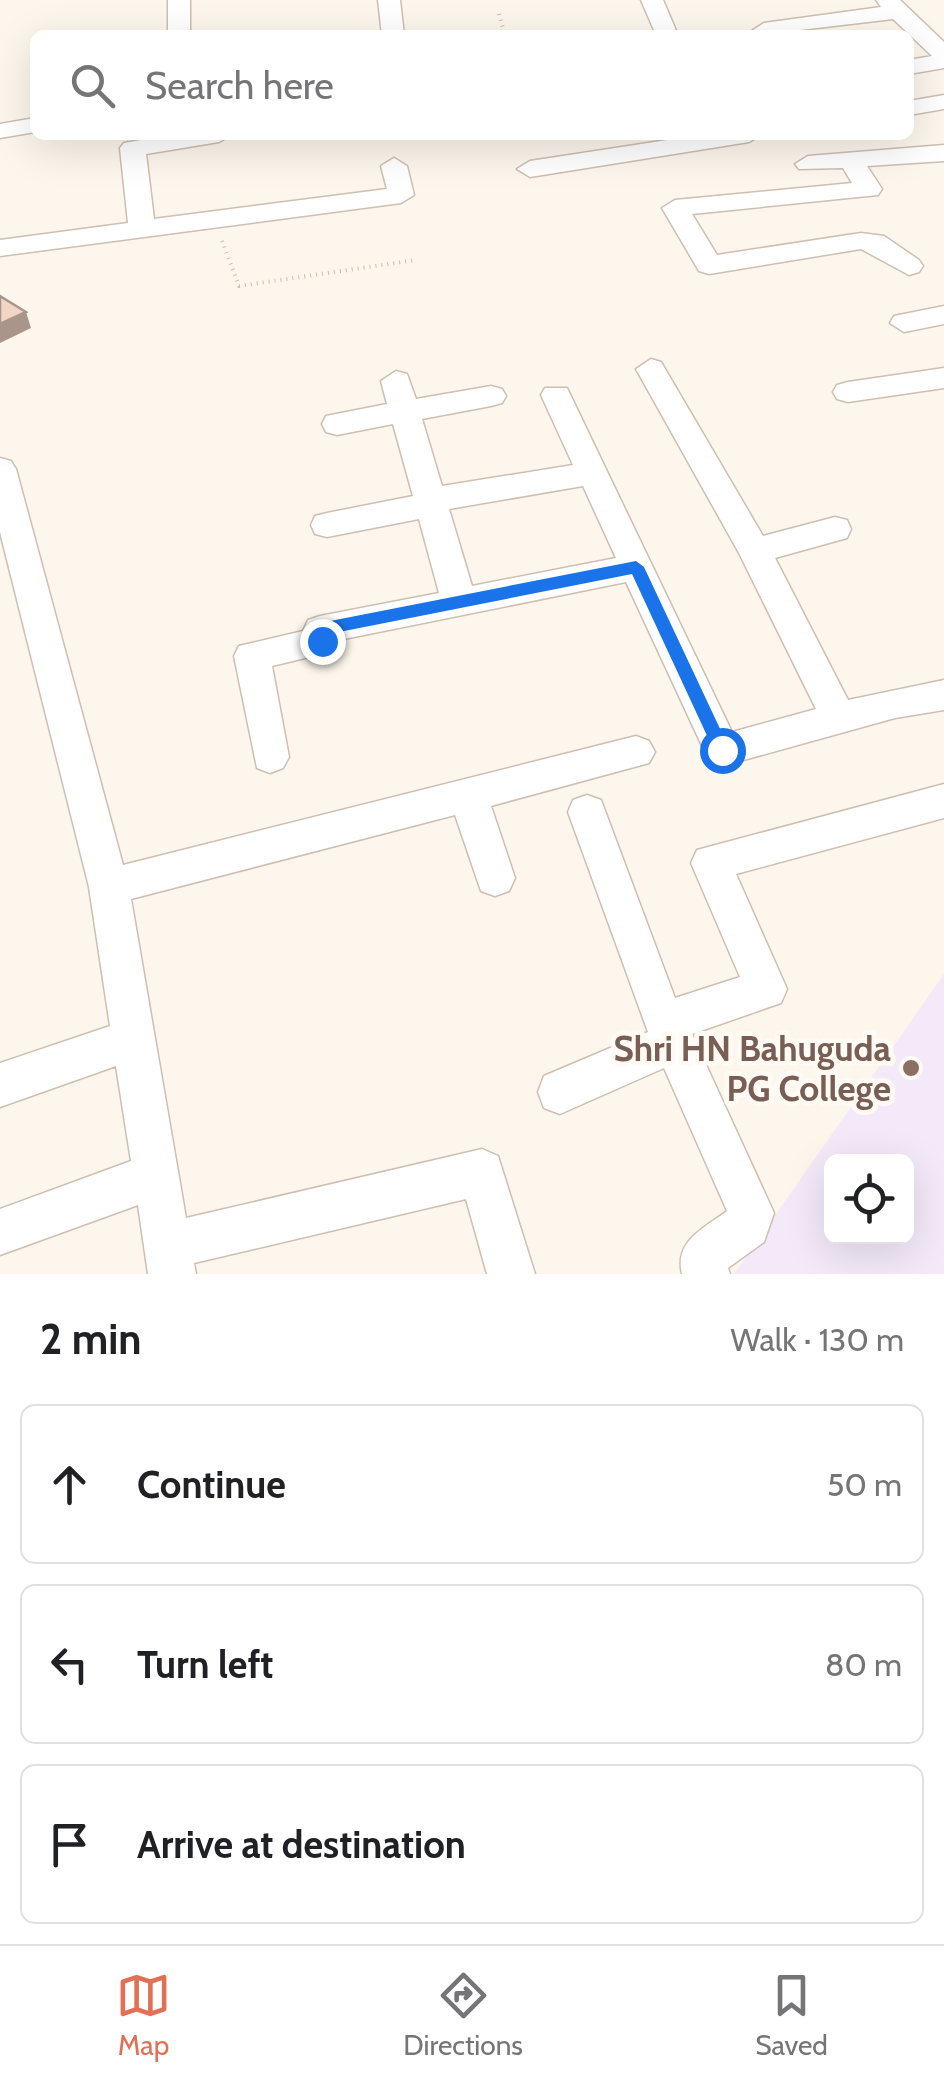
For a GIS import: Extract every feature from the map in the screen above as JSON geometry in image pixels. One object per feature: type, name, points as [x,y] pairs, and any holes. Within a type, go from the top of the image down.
[{"type":"street","points":[[179,0],[179,30]]},
{"type":"street","points":[[388,0],[391,30]]},
{"type":"street","points":[[652,0],[665,30]]},
{"type":"street","points":[[764,30],[893,6],[944,58]]},
{"type":"street","points":[[914,65],[944,58]]},
{"type":"street","points":[[914,107],[944,102]]},
{"type":"street","points":[[0,130],[30,126]]},
{"type":"street","points":[[142,229],[133,148],[185,140]]},
{"type":"street","points":[[530,168],[716,140]]},
{"type":"street","points":[[808,164],[944,153]]},
{"type":"street","points":[[850,160],[869,189],[675,208],[709,265],[861,240],[874,242],[909,266]]},
{"type":"street","points":[[0,248],[401,195],[394,166]]},
{"type":"street","points":[[904,323],[944,315]]},
{"type":"street","points":[[651,369],[755,551],[839,718]]},
{"type":"street","points":[[848,392],[944,378]]},
{"type":"street","points":[[396,381],[408,412],[459,602]]},
{"type":"street","points":[[556,395],[722,750],[944,695]]},
{"type":"street","points":[[337,424],[491,396]]},
{"type":"street","points":[[0,469],[109,887],[170,1260],[482,1172],[511,1274]]},
{"type":"street","points":[[328,525],[593,473]]},
{"type":"street","points":[[755,551],[835,529]]},
{"type":"street","points":[[270,756],[252,656],[322,641],[320,630],[636,567]]},
{"type":"street","points":[[109,887],[636,752]]},
{"type":"street","points":[[468,795],[495,878]]},
{"type":"street","points":[[560,1092],[670,1032],[766,990],[711,863],[944,802]]},
{"type":"street","points":[[587,812],[670,1032],[751,1213],[747,1224],[702,1259],[706,1274]]},
{"type":"street","points":[[0,1085],[134,1039]]},
{"type":"street","points":[[0,1232],[156,1175]]},
{"type":"path","points":[[498,14],[503,30]]},
{"type":"path","points":[[214,219],[239,286],[416,260]]},
{"type":"shaded area","name":"Shri HN Bahuguda PG College","points":[[944,974],[944,1274],[734,1274]]},
{"type":"building","points":[[0,296],[26,312],[0,324]]},
{"type":"place","name":"Shri HN Bahuguda PG College","points":[[911,1068]]},
{"type":"route","points":[[322,641],[320,630],[636,567],[722,750]]}]
